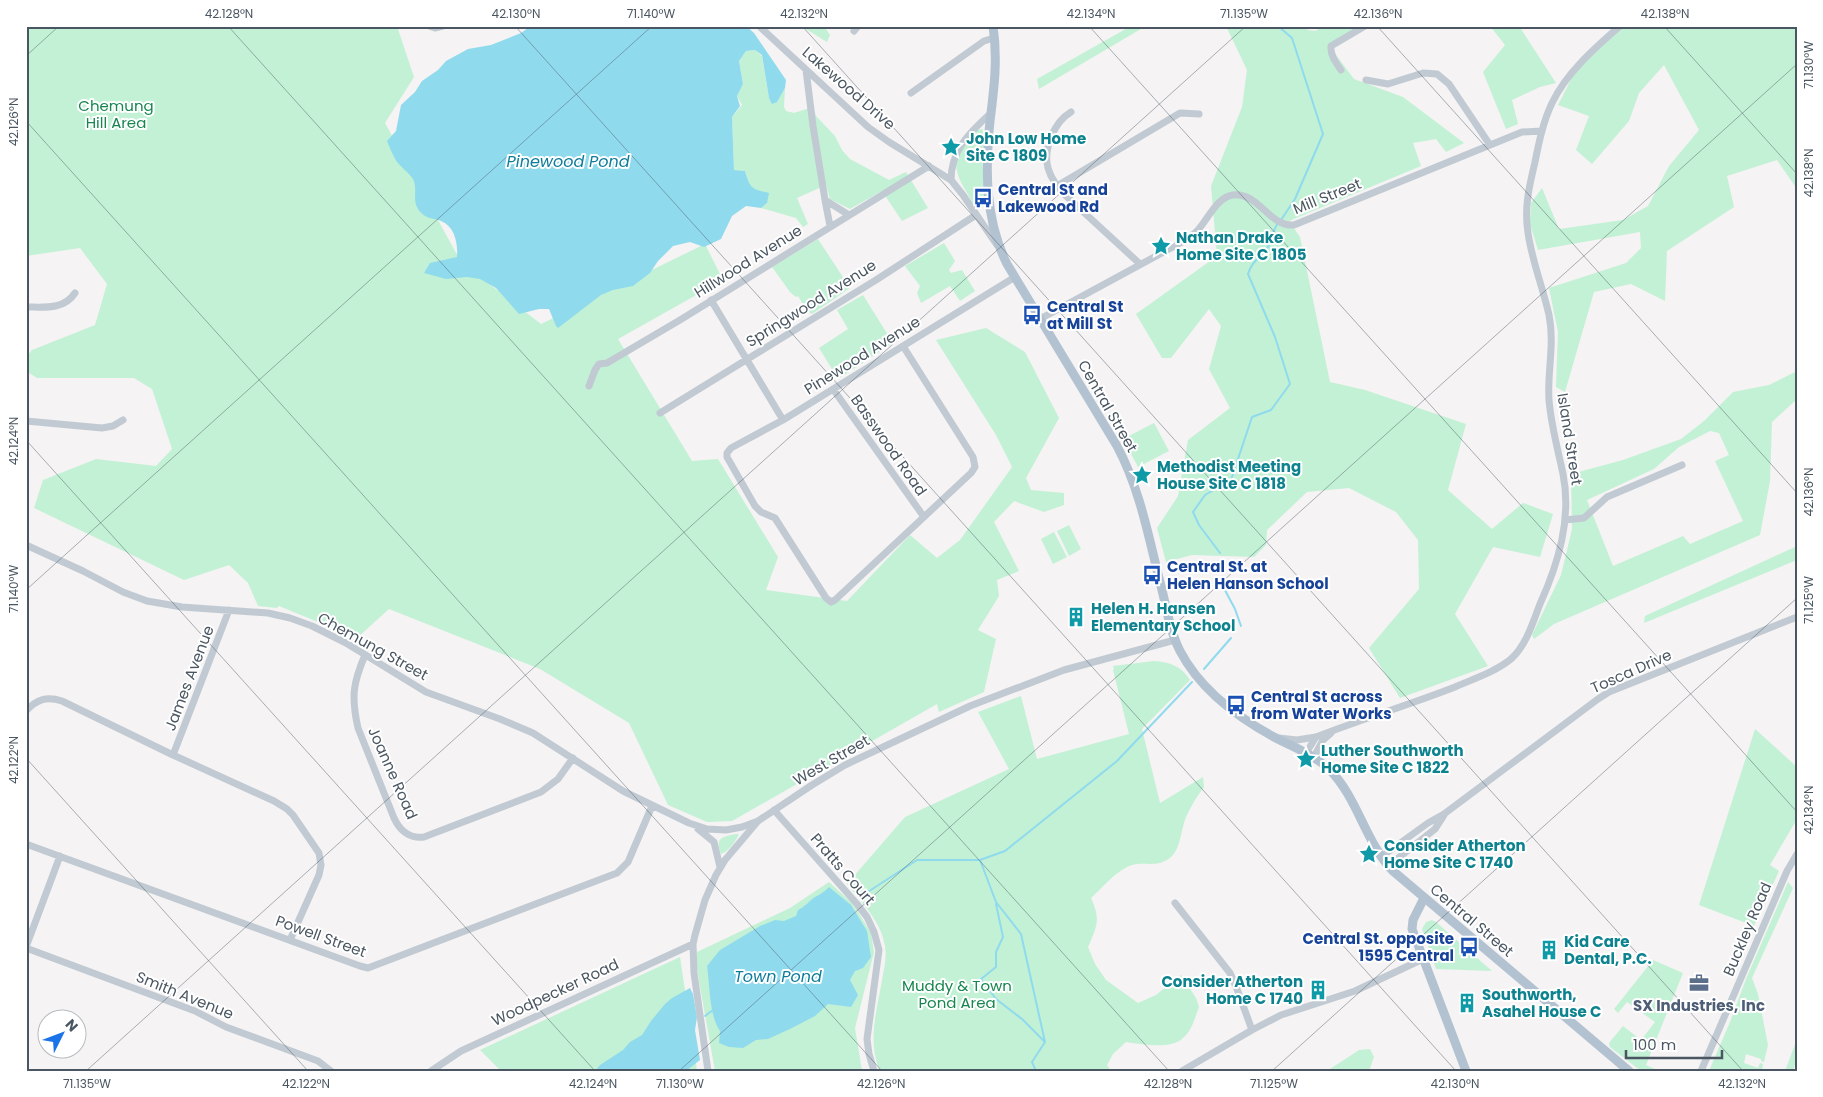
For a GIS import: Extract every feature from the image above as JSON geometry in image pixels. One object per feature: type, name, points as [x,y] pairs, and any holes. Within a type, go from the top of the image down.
[{"type":"main road","name":"Central Street","points":[[993,26],[996,65],[991,113],[988,183],[993,223],[1001,252],[1117,446],[1131,474],[1142,507],[1175,640],[1189,665],[1217,697],[1241,717],[1310,755],[1329,769],[1338,780],[1381,857],[1388,866],[1629,1071]]},
{"type":"main road","points":[[1424,898],[1411,926],[1466,1071]]},
{"type":"street","points":[[429,26],[441,27]]},
{"type":"street","name":"Lakewood Drive","points":[[759,26],[868,127],[951,180]]},
{"type":"street","points":[[1341,70],[1335,62],[1331,46],[1365,26]]},
{"type":"street","name":"Island Street","points":[[1277,738],[1297,740],[1316,737],[1456,686],[1495,669],[1511,659],[1525,639],[1548,588],[1561,545],[1566,520],[1564,476],[1549,401],[1548,380],[1552,354],[1552,331],[1528,234],[1527,195],[1542,130],[1553,101],[1565,81],[1620,26]]},
{"type":"street","points":[[912,93],[984,41],[994,38]]},
{"type":"street","points":[[806,70],[813,126],[830,226]]},
{"type":"street","points":[[1366,80],[1388,84],[1423,74],[1437,74],[1449,84],[1490,146]]},
{"type":"street","points":[[1071,112],[1062,118],[1048,146],[1046,158],[1048,168],[1057,186],[1140,264]]},
{"type":"street","points":[[951,180],[952,165],[962,144],[969,134],[991,113]]},
{"type":"street","points":[[1057,186],[1180,113],[1199,114]]},
{"type":"street","name":"Mill Street","points":[[1040,319],[1178,245],[1197,231],[1224,199],[1232,195],[1250,199],[1279,223],[1294,225],[1522,132],[1542,130]]},
{"type":"street","name":"Hillwood Avenue","points":[[589,386],[598,364],[607,363],[929,166]]},
{"type":"street","name":"Central Street","points":[[951,180],[1001,252]]},
{"type":"street","points":[[825,200],[849,215]]},
{"type":"street","name":"Springwood Avenue","points":[[660,413],[876,280],[976,215]]},
{"type":"street","name":"Pinewood Avenue","points":[[924,517],[831,602],[826,598],[777,521],[772,516],[758,510],[755,506],[727,457],[727,453],[731,448],[783,420],[1015,277]]},
{"type":"street","points":[[26,307],[61,305],[72,299],[75,293]]},
{"type":"street","points":[[711,300],[783,420]]},
{"type":"street","points":[[903,346],[973,457],[976,465],[924,517]]},
{"type":"street","name":"Basswood Road","points":[[832,389],[924,517]]},
{"type":"street","points":[[26,421],[102,428],[113,426],[123,420]]},
{"type":"street","points":[[1566,520],[1584,518],[1607,497],[1682,465]]},
{"type":"street","name":"Chemung Street","points":[[26,545],[139,599],[182,607],[268,613],[296,620],[321,630],[426,692],[518,726],[573,758],[617,787],[689,823],[707,829],[720,830],[740,828],[758,821]]},
{"type":"street","name":"James Avenue","points":[[173,755],[229,610]]},
{"type":"street","name":"Tosca Drive","points":[[1381,857],[1428,822],[1444,814],[1536,744],[1609,692],[1797,617]]},
{"type":"street","name":"West Street","points":[[708,1071],[697,1002],[693,944],[705,900],[720,867],[758,821],[845,765],[977,703],[1064,670],[1175,640]]},
{"type":"street","name":"Joanne Road","points":[[365,655],[356,677],[353,691],[358,728],[394,818],[406,833],[419,838],[424,837],[541,792],[558,779],[573,758]]},
{"type":"street","points":[[26,711],[42,699],[55,698],[284,806],[293,815],[320,857],[320,871],[290,940]]},
{"type":"street","name":"Island Street","points":[[1310,755],[1323,740],[1337,729]]},
{"type":"street","points":[[1310,755],[1316,737]]},
{"type":"street","name":"Powell Street","points":[[26,844],[368,968],[617,873],[628,862],[652,806]]},
{"type":"street","name":"Pratts Court","points":[[774,810],[857,904],[867,917],[874,932],[879,950],[867,1039],[874,1071]]},
{"type":"street","name":"Tosca Drive","points":[[1388,866],[1434,829],[1444,814]]},
{"type":"street","name":"Chemung Street","points":[[689,823],[705,833],[714,842],[720,867]]},
{"type":"street","name":"Buckley Road","points":[[1700,1071],[1787,871],[1797,854]]},
{"type":"street","points":[[26,947],[60,856]]},
{"type":"street","points":[[1175,903],[1230,973],[1252,1030]]},
{"type":"street","name":"Woodpecker Road","points":[[431,1071],[461,1050],[693,944]]},
{"type":"street","name":"Smith Avenue","points":[[26,947],[195,1011],[226,1027],[318,1061],[332,1071]]},
{"type":"street","points":[[1182,1071],[1252,1030],[1296,1009],[1355,991],[1423,959]]},
{"type":"green space","name":"Chemung Hill Area","points":[[26,26],[397,26],[414,77],[385,123],[461,262],[541,324],[705,244],[723,280],[618,339],[692,461],[718,459],[778,557],[766,590],[847,601],[910,535],[937,558],[960,540],[1012,467],[996,435],[936,340],[986,328],[1025,352],[1059,418],[1026,478],[1031,490],[1064,493],[1064,505],[1044,512],[1014,501],[994,522],[1019,571],[997,580],[999,596],[978,630],[996,639],[984,692],[939,712],[937,704],[732,821],[707,822],[668,805],[629,723],[540,669],[389,609],[357,638],[279,606],[277,608],[258,606],[248,583],[229,565],[184,580],[34,508],[43,480],[96,459],[156,466],[172,449],[152,389],[134,378],[37,378],[26,371],[26,357],[32,350],[95,325],[107,284],[80,248],[26,256]]},
{"type":"green space","points":[[801,26],[824,26],[830,35],[827,42]]},
{"type":"green space","points":[[1131,26],[1146,26],[1039,89],[1037,79]]},
{"type":"green space","points":[[1226,26],[1304,26],[1308,30],[1315,31],[1325,26],[1366,26],[1330,47],[1354,79],[1403,97],[1464,143],[1446,152],[1436,139],[1413,143],[1421,166],[1289,221],[1300,237],[1330,382],[1365,390],[1466,424],[1448,490],[1492,529],[1523,503],[1553,514],[1540,557],[1493,547],[1455,614],[1488,666],[1400,698],[1369,648],[1419,589],[1418,540],[1396,512],[1349,488],[1307,492],[1267,530],[1266,545],[1254,557],[1192,555],[1166,562],[1157,528],[1178,496],[1188,440],[1230,408],[1209,369],[1221,326],[1209,309],[1171,358],[1162,358],[1136,314],[1217,256],[1211,186],[1242,107],[1247,70]]},
{"type":"green space","points":[[1490,26],[1519,26],[1556,83],[1540,87],[1512,100],[1518,124],[1506,129],[1483,72],[1505,45]]},
{"type":"green space","points":[[1620,26],[1797,26],[1797,189],[1777,160],[1727,176],[1734,207],[1667,251],[1665,301],[1631,284],[1594,292],[1565,392],[1556,387],[1558,332],[1549,288],[1626,263],[1641,248],[1640,232],[1538,250],[1530,224],[1531,203],[1542,188],[1559,229],[1623,220],[1648,206],[1669,166],[1699,130],[1664,65],[1639,93],[1629,121],[1592,164],[1576,150],[1589,116],[1558,105],[1583,56]]},
{"type":"green space","points":[[755,50],[762,56],[769,98],[777,102],[785,88],[784,107],[786,111],[794,113],[813,107],[816,116],[835,136],[842,150],[850,159],[889,180],[906,172],[928,208],[902,221],[882,191],[850,209],[830,199],[826,185],[797,198],[808,224],[803,227],[796,218],[761,208],[767,203],[749,185],[745,171],[734,170],[732,117],[742,105],[737,96],[743,84],[739,61],[746,51]]},
{"type":"green space","points":[[982,129],[984,134],[982,156],[985,203],[981,209],[974,204],[960,181],[956,165],[964,146],[977,130]]},
{"type":"green space","points":[[818,239],[850,288],[812,314],[807,311],[798,296],[796,297],[790,292],[772,267]]},
{"type":"green space","points":[[944,243],[955,261],[949,270],[951,273],[962,270],[975,291],[960,301],[950,286],[921,303],[917,293],[920,286],[905,266]]},
{"type":"green space","points":[[863,295],[893,343],[838,379],[819,348],[848,329],[837,310]]},
{"type":"green space","points":[[1797,371],[1797,399],[1772,422],[1770,481],[1760,535],[1554,624],[1534,639],[1532,635],[1561,575],[1572,529],[1571,474],[1623,460],[1681,439],[1704,421],[1733,392],[1769,385]],"holes":[[[1710,431],[1719,433],[1729,455],[1715,461],[1743,521],[1690,544],[1683,536],[1613,566],[1587,500],[1654,469],[1679,447]]]},
{"type":"green space","points":[[1154,423],[1169,451],[1138,467],[1123,439]]},
{"type":"green space","points":[[1069,525],[1081,549],[1069,556],[1057,531]]},
{"type":"green space","points":[[1054,532],[1067,557],[1053,564],[1041,539]]},
{"type":"green space","points":[[1797,546],[1797,560],[1644,623],[1645,616]]},
{"type":"green space","name":"Muddy & Town Pond Area","points":[[1154,661],[1165,662],[1175,666],[1183,671],[1190,680],[1142,729],[1160,803],[1203,777],[1204,787],[1188,813],[1179,844],[1171,857],[1160,863],[1139,864],[1127,867],[1112,877],[1091,898],[1096,912],[1097,923],[1088,947],[1095,964],[1106,980],[1138,1003],[1156,995],[1181,975],[1196,998],[1199,1007],[1189,1032],[1178,1042],[1171,1044],[1147,1045],[1126,1042],[1113,1054],[1107,1065],[1111,1071],[880,1071],[874,1049],[874,1026],[885,963],[885,946],[875,920],[847,884],[905,817],[1009,769],[978,712],[1021,696],[1037,759],[1129,734],[1113,666]]},
{"type":"green space","points":[[1755,729],[1797,767],[1797,819],[1770,865],[1779,871],[1754,926],[1699,905]]},
{"type":"green space","points":[[739,834],[734,843],[721,854],[719,841],[723,837]]},
{"type":"green space","name":"Town Pond","points":[[829,882],[852,903],[871,933],[874,952],[855,1028],[862,1071],[715,1071],[699,981],[696,960],[697,952],[790,908]]},
{"type":"green space","points":[[1788,882],[1793,888],[1752,978],[1758,994],[1768,1045],[1764,1062],[1761,1059],[1746,1054],[1744,1063],[1758,1068],[1760,1063],[1763,1064],[1762,1071],[1709,1071],[1746,979]]},
{"type":"green space","points":[[1432,920],[1492,971],[1436,969],[1422,929],[1426,922]]},
{"type":"green space","points":[[680,957],[697,1071],[501,1071],[480,1050]]},
{"type":"green space","points":[[1653,960],[1683,973],[1646,1065],[1655,1069],[1654,1071],[1641,1071],[1610,1047],[1609,1043],[1623,1026],[1641,1040],[1655,1022],[1627,1002],[1618,1013],[1614,1009]]},
{"type":"green space","points":[[1797,1039],[1797,1058],[1793,1071],[1785,1071]]},
{"type":"green space","points":[[1370,1049],[1374,1057],[1369,1071],[1327,1071],[1359,1050]]},
{"type":"water","name":"Pinewood Pond","points":[[531,26],[746,26],[754,33],[786,80],[785,88],[777,102],[772,104],[769,98],[762,55],[755,50],[746,51],[739,61],[743,84],[737,96],[740,106],[732,117],[734,170],[745,171],[752,187],[769,193],[767,203],[761,208],[746,206],[732,216],[721,239],[704,247],[690,242],[673,246],[658,261],[650,273],[633,286],[613,290],[601,295],[558,328],[549,309],[539,309],[519,314],[496,288],[480,279],[467,277],[446,279],[424,273],[430,263],[457,257],[455,236],[446,224],[426,217],[418,209],[415,202],[413,179],[397,162],[387,141],[396,131],[401,105],[415,92],[422,81],[438,70],[446,61],[468,49],[491,45],[521,33]]},
{"type":"water","name":"Town Pond","points":[[829,887],[851,905],[867,931],[871,957],[863,968],[855,971],[850,980],[858,995],[851,1007],[828,1004],[815,1016],[792,1028],[768,1039],[756,1040],[743,1048],[729,1047],[719,1043],[720,1031],[712,1009],[707,966],[720,950],[760,926],[775,920],[784,921],[796,916],[798,910]]},
{"type":"water","name":"Town Pond","points":[[690,988],[693,994],[697,1017],[695,1030],[700,1060],[686,1071],[595,1071],[600,1065],[623,1050],[630,1042],[642,1035],[665,1004]]},
{"type":"waterway","points":[[1278,26],[1292,38],[1323,134],[1295,199],[1281,220]]},
{"type":"waterway","points":[[1220,553],[1199,525],[1193,512],[1205,495],[1231,480],[1252,417],[1271,410],[1290,384],[1275,337],[1248,274],[1255,261],[1269,245],[1278,223]]},
{"type":"waterway","points":[[1219,579],[1235,609],[1241,626]]},
{"type":"waterway","points":[[1204,669],[1231,638]]},
{"type":"waterway","points":[[860,897],[917,860],[980,860],[1005,851],[1117,761],[1192,682]]},
{"type":"waterway","points":[[980,860],[996,902],[1021,934],[1045,1042],[1032,1062],[1036,1071]]},
{"type":"waterway","points":[[996,904],[1003,937],[996,952],[996,967],[981,979],[996,999],[1022,1019],[1045,1042]]},
{"type":"waterway","points":[[705,1016],[713,1010]]},
{"type":"place","name":"John Low Home Site C 1809","points":[[951,147]]},
{"type":"place","name":"Central St and Lakewood Rd","points":[[983,198]]},
{"type":"place","name":"Nathan Drake Home Site C 1805","points":[[1161,246]]},
{"type":"place","name":"Central St at Mill St","points":[[1032,315]]},
{"type":"place","name":"Methodist Meeting House Site C 1818","points":[[1142,475]]},
{"type":"place","name":"Central St. at Helen Hanson School","points":[[1152,575]]},
{"type":"place","name":"Helen H. Hansen Elementary School","points":[[1076,617]]},
{"type":"place","name":"Central St across from Water Works","points":[[1236,705]]},
{"type":"place","name":"Luther Southworth Home Site C 1822","points":[[1306,759]]},
{"type":"place","name":"Consider Atherton Home Site C 1740","points":[[1369,854]]},
{"type":"place","name":"Central St. opposite 1595 Central","points":[[1469,947]]},
{"type":"place","name":"Kid Care Dental, P.C.","points":[[1549,950]]},
{"type":"place","name":"SX Industries, Inc","points":[[1699,983]]},
{"type":"place","name":"Consider Atherton Home C 1740","points":[[1318,990]]},
{"type":"place","name":"Southworth, Asahel House C","points":[[1467,1003]]}]
